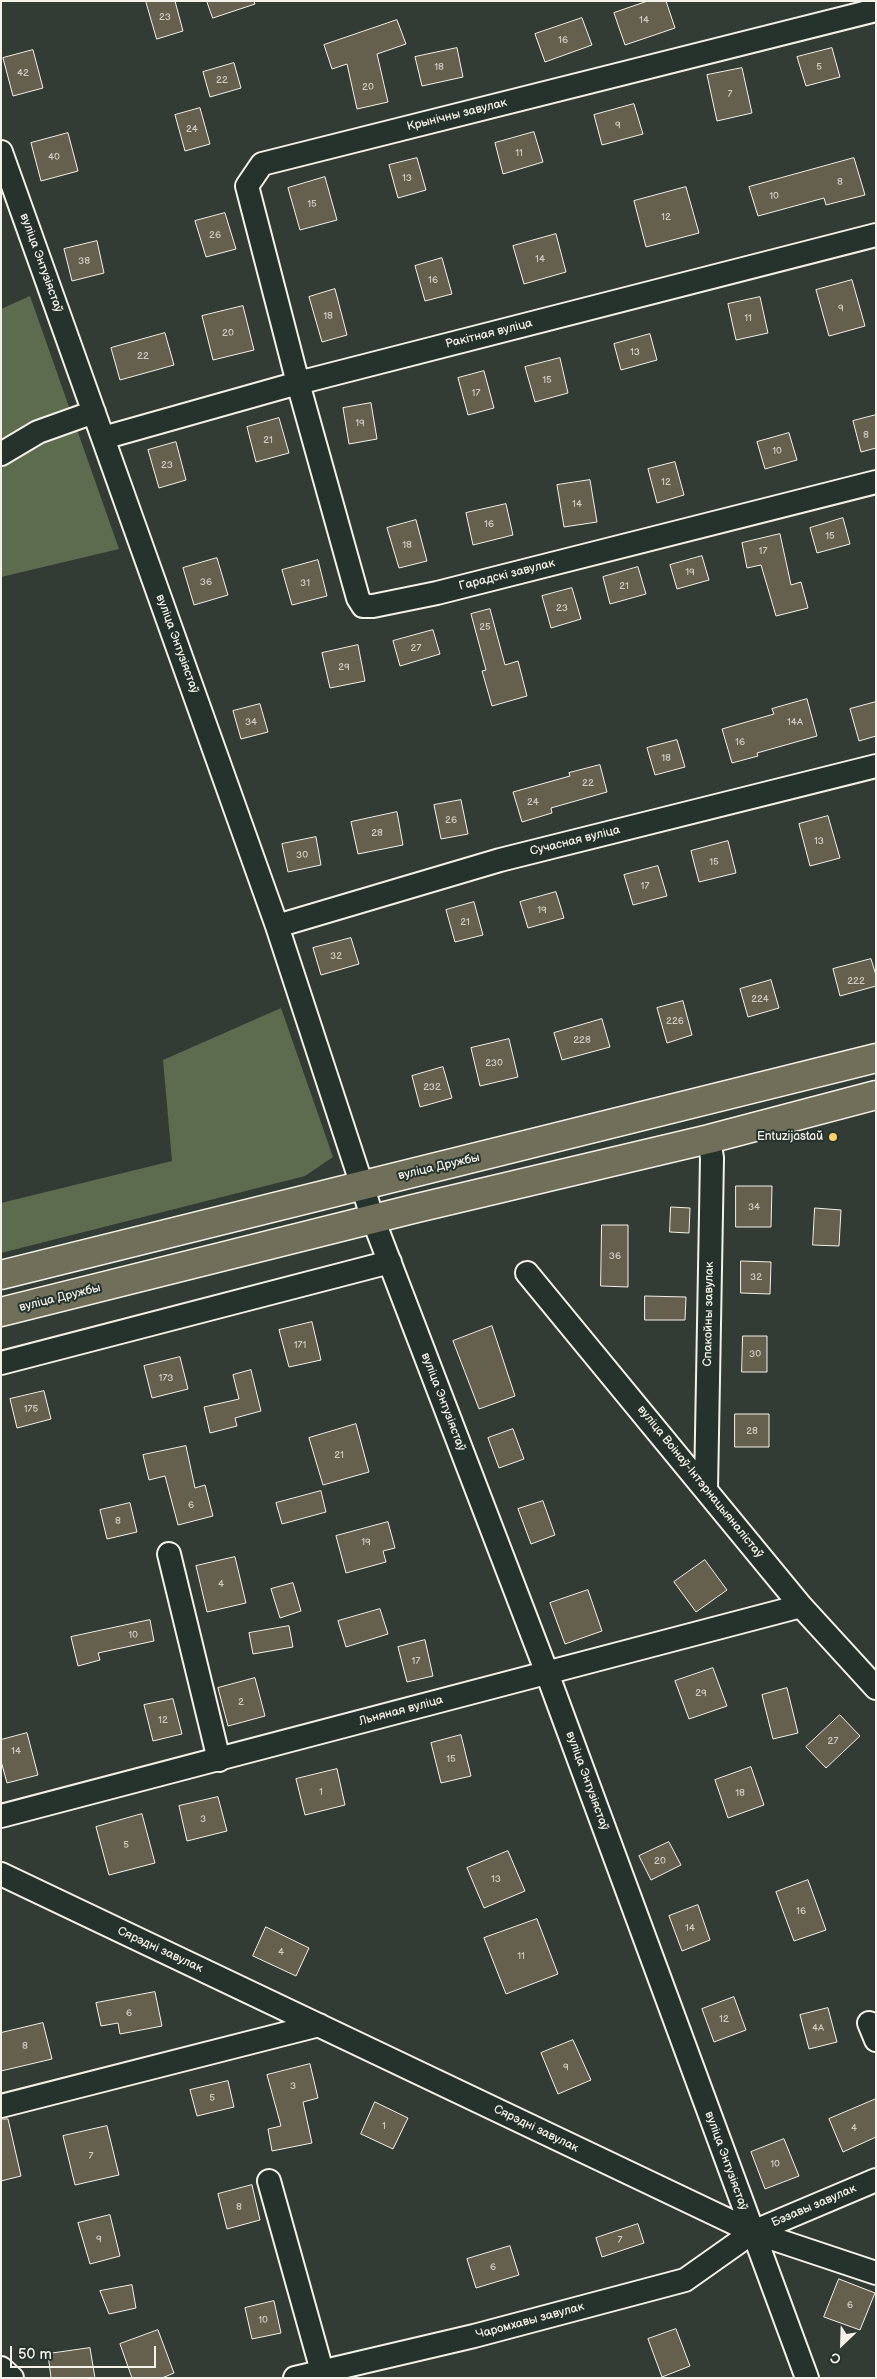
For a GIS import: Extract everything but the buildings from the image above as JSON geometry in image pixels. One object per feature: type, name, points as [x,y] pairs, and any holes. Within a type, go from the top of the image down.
[{"type":"main road","name":"вуліца Дружбы","points":[[1,1276],[363,1185],[575,1135],[876,1058]]},
{"type":"main road","name":"вуліца Дружбы","points":[[1,1312],[373,1219],[709,1139],[876,1095]]},
{"type":"street","name":"Крынічны завулак","points":[[298,383],[247,186],[262,164],[876,10]]},
{"type":"street","name":"вуліца Энтузіястаў","points":[[1,152],[277,926],[373,1219],[547,1673],[807,2378]]},
{"type":"street","name":"Ракітная вуліца","points":[[103,438],[298,383],[876,235]]},
{"type":"street","name":"Гарадскі завулак","points":[[298,383],[358,598],[363,606],[373,606],[437,593],[876,482]]},
{"type":"street","points":[[1,454],[38,432],[94,412]]},
{"type":"street","name":"Сучасная вуліца","points":[[277,926],[500,860],[876,766]]},
{"type":"street","name":"Спакойны завулак","points":[[706,1489],[712,1158],[709,1139]]},
{"type":"street","points":[[1,1363],[390,1262]]},
{"type":"street","name":"вуліца Воінаў-Інтэрнацыяналістаў","points":[[527,1273],[801,1606],[876,1688]]},
{"type":"street","points":[[169,1554],[219,1760]]},
{"type":"street","name":"Льняная вуліца","points":[[1,1816],[801,1606]]},
{"type":"street","name":"Сярэдні завулак","points":[[1,1874],[753,2232],[876,2273]]},
{"type":"street","points":[[1,2106],[319,2025]]},
{"type":"street","name":"Бэзавы завулак","points":[[753,2232],[876,2180]]},
{"type":"street","points":[[269,2181],[322,2371]]},
{"type":"street","name":"Чаромхавы завулак","points":[[295,2378],[474,2336],[685,2280],[753,2232]]},
{"type":"street","points":[[1,2368],[12,2378]]},
{"type":"green space","points":[[30,296],[119,549],[1,577],[1,309]]},
{"type":"green space","points":[[281,1008],[333,1157],[305,1176],[1,1253],[1,1203],[172,1161],[163,1060]]},
{"type":"place","name":"Entuzijastaŭ","points":[[833,1137]]}]
